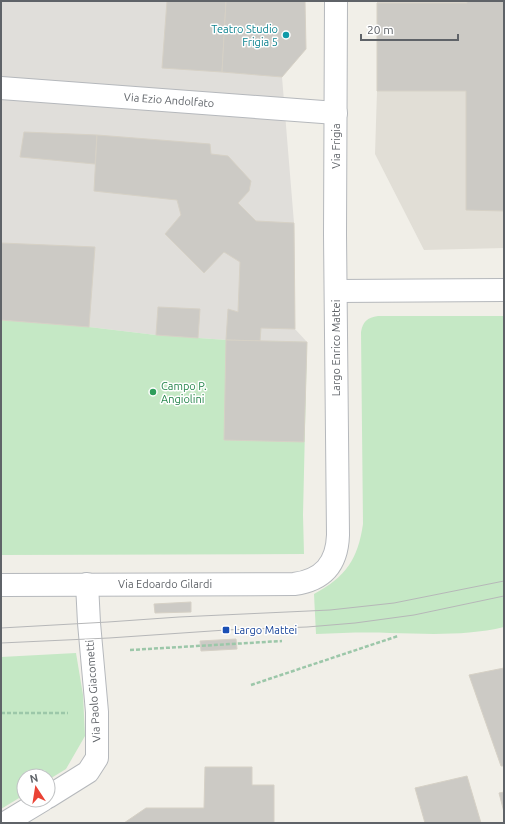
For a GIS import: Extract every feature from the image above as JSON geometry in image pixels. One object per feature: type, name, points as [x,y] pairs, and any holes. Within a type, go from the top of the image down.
[{"type":"street","name":"Via Frigia","points":[[336,1],[336,291]]},
{"type":"street","name":"Via Ezio Andolfato","points":[[1,88],[336,113]]},
{"type":"street","name":"Largo Enrico Mattei","points":[[326,569],[332,562],[338,543],[336,291],[504,290]]},
{"type":"street","name":"Via Edoardo Gilardi","points":[[1,585],[294,584],[307,582],[326,569]]},
{"type":"street","name":"Via Paolo Giacometti","points":[[56,792],[88,772],[97,758],[97,712],[88,623],[87,584]]},
{"type":"street","points":[[5,823],[30,808]]},
{"type":"path","points":[[251,685],[398,636]]},
{"type":"path","points":[[130,650],[282,641]]},
{"type":"path","points":[[1,713],[70,713]]},
{"type":"shaded area","points":[[1,1],[305,1],[282,77],[294,223],[295,329],[307,342],[227,340],[156,335],[89,327],[1,320]]},
{"type":"shaded area","points":[[377,1],[504,1],[504,248],[424,250],[375,154]]},
{"type":"green space","points":[[378,316],[504,316],[504,627],[476,632],[447,634],[316,634],[314,594],[334,581],[349,566],[358,547],[361,536],[363,524],[361,332],[366,321]]},
{"type":"green space","name":"Campo P. Angiolini","points":[[1,320],[89,327],[156,335],[227,340],[307,342],[303,515],[304,554],[1,555]]},
{"type":"green space","points":[[76,653],[83,695],[85,736],[66,769],[56,775],[56,768],[16,768],[16,800],[1,809],[1,657]]},
{"type":"building","points":[[167,1],[226,1],[222,72],[162,68]]},
{"type":"building","points":[[226,1],[305,1],[306,49],[282,77],[222,72]]},
{"type":"building","points":[[467,1],[504,1],[504,211],[466,210],[466,91],[377,91],[377,3],[467,3]]},
{"type":"building","points":[[24,132],[97,135],[95,164],[20,157]]},
{"type":"building","points":[[97,135],[210,144],[211,154],[228,156],[251,181],[249,191],[238,203],[256,221],[294,223],[295,329],[261,328],[260,341],[226,340],[228,309],[238,312],[240,262],[224,252],[204,273],[165,234],[181,215],[177,200],[94,191]]},
{"type":"building","points":[[1,243],[95,247],[89,327],[1,320]]},
{"type":"building","points":[[158,307],[200,309],[198,338],[156,335]]},
{"type":"building","points":[[226,340],[307,342],[304,442],[224,440]]},
{"type":"building","points":[[191,602],[191,612],[155,613],[154,604]]},
{"type":"building","points":[[236,639],[237,649],[201,651],[200,641]]},
{"type":"building","points":[[504,668],[504,766],[501,766],[469,675]]},
{"type":"building","points":[[205,767],[252,767],[252,785],[274,785],[274,823],[124,823],[146,808],[204,808]]},
{"type":"building","points":[[467,776],[481,823],[425,823],[415,788]]},
{"type":"building","points":[[504,792],[504,812],[499,793]]},
{"type":"tram line","points":[[1,628],[179,617],[330,610],[394,603],[504,581]]},
{"type":"tram line","points":[[1,643],[109,638],[226,630],[307,627],[355,623],[414,615],[504,596]]},
{"type":"place","name":"Teatro Studio Frigia 5","points":[[286,35]]},
{"type":"place","name":"Campo P. Angiolini","points":[[153,392]]},
{"type":"place","name":"Largo Mattei","points":[[226,630]]}]
